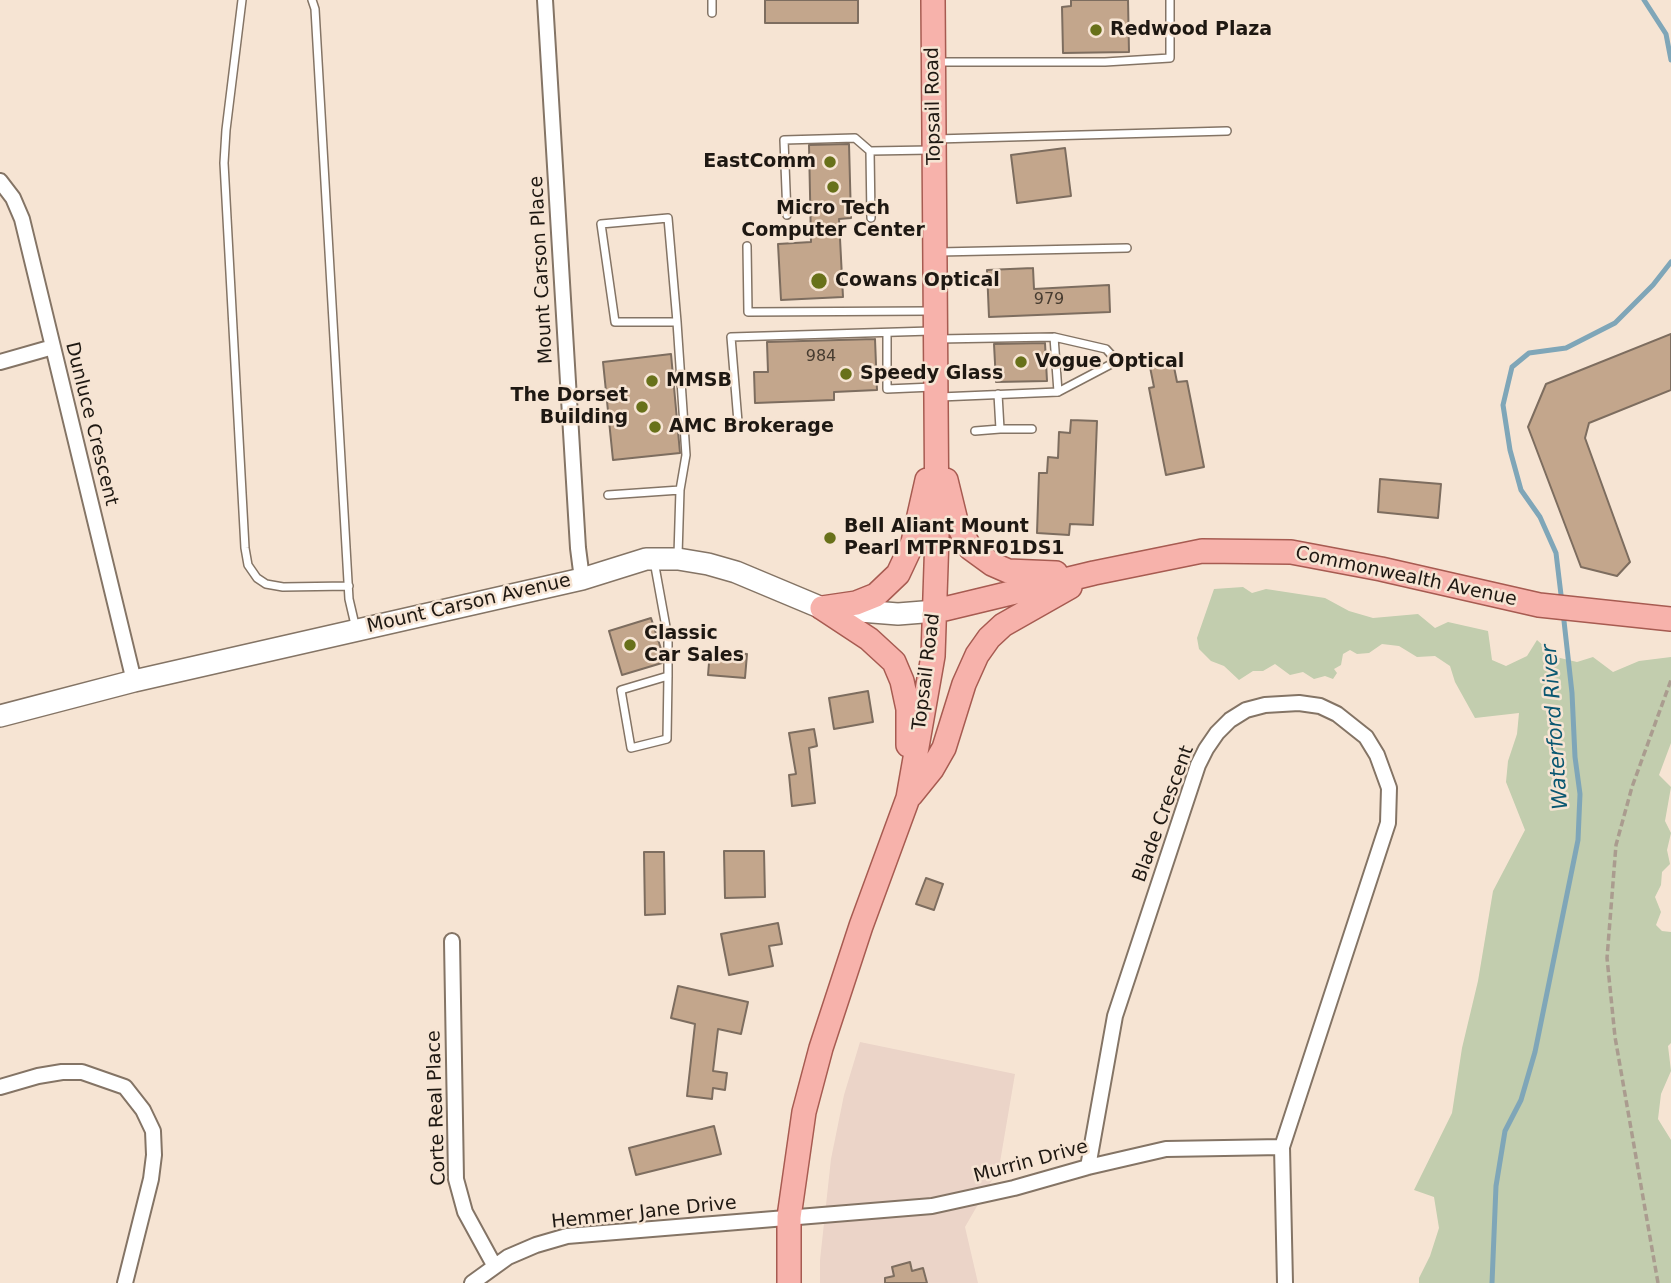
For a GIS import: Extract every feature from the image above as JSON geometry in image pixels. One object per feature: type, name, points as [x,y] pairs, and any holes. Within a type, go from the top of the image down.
[{"type":"main road","name":"Topsail Road","points":[[789,1283],[789,1217],[804,1112],[821,1048],[860,926],[908,798],[931,677],[936,611],[933,0]]},
{"type":"main road","points":[[936,441],[956,521],[970,548],[992,564],[1008,571],[1094,573]]},
{"type":"main road","points":[[822,608],[856,603],[876,595],[898,574],[913,542],[936,441]]},
{"type":"main road","name":"Commonwealth Avenue","points":[[936,611],[1094,573],[1202,551],[1291,552],[1539,605],[1671,619]]},
{"type":"main road","name":"Mount Carson Avenue","points":[[0,716],[134,681],[583,579],[646,559],[678,559],[708,564],[736,572],[822,608],[898,614],[936,611]]},
{"type":"main road","points":[[908,798],[932,769],[944,748],[964,684],[977,655],[989,638],[1003,625],[1094,573]]},
{"type":"main road","points":[[822,608],[882,650],[894,662],[908,709],[908,798]]},
{"type":"street","name":"Mount Carson Place","points":[[545,0],[578,548],[583,579]]},
{"type":"street","name":"Dunluce Crescent","points":[[0,181],[18,209],[134,681]]},
{"type":"street","points":[[0,362],[53,346]]},
{"type":"street","name":"Blade Crescent","points":[[1088,1167],[1115,1016],[1198,765],[1217,733],[1246,709],[1299,703],[1320,706],[1337,714],[1366,737],[1377,755],[1388,788],[1388,823],[1282,1147],[1285,1283]]},
{"type":"street","name":"Corte Real Place","points":[[452,942],[456,1179],[465,1212],[494,1265]]},
{"type":"street","points":[[0,1087],[38,1076],[82,1072],[125,1087],[143,1110],[153,1131],[154,1155],[151,1179],[125,1283]]},
{"type":"street","name":"Murrin Drive","points":[[789,1217],[932,1206],[1166,1149],[1282,1147]]},
{"type":"street","name":"Hemmer Jane Drive","points":[[472,1283],[494,1265],[536,1245],[567,1236],[789,1217]]},
{"type":"lane","points":[[242,0],[226,130],[224,176],[248,565],[257,578],[267,584],[283,587],[349,586]]},
{"type":"lane","points":[[312,0],[315,9],[349,586],[356,629]]},
{"type":"lane","points":[[712,0],[712,13]]},
{"type":"lane","points":[[934,62],[1105,62],[1170,58],[1170,0]]},
{"type":"lane","points":[[787,215],[784,140],[855,138],[870,150],[935,144],[1227,131]]},
{"type":"lane","points":[[870,150],[871,218]]},
{"type":"lane","points":[[677,322],[615,323],[601,224],[668,218],[677,322],[686,456],[680,490],[678,559]]},
{"type":"lane","points":[[747,246],[748,312],[1054,337],[1107,349],[1117,361],[1058,392],[936,393],[887,389],[887,334]]},
{"type":"lane","points":[[934,252],[1127,248]]},
{"type":"lane","points":[[738,422],[731,338],[887,334],[935,327]]},
{"type":"lane","points":[[1054,337],[1058,392]]},
{"type":"lane","points":[[998,394],[1000,429]]},
{"type":"lane","points":[[975,430],[1032,429]]},
{"type":"lane","points":[[608,495],[680,490]]},
{"type":"lane","points":[[654,560],[668,638],[668,676],[667,739],[632,748],[621,690],[668,676]]},
{"type":"path","points":[[1658,1283],[1615,1037],[1607,958],[1616,845],[1632,787],[1671,680]]},
{"type":"shaded area","points":[[860,1042],[1015,1074],[999,1168],[965,1227],[978,1283],[820,1283],[831,1159],[844,1095]]},
{"type":"green space","points":[[1243,587],[1252,593],[1266,589],[1325,598],[1349,611],[1373,618],[1418,614],[1435,628],[1448,622],[1488,631],[1492,660],[1506,666],[1527,656],[1537,640],[1556,657],[1577,662],[1593,657],[1613,672],[1639,661],[1671,657],[1671,743],[1659,775],[1671,787],[1665,821],[1671,833],[1667,850],[1670,864],[1662,872],[1661,885],[1655,897],[1661,912],[1656,925],[1662,931],[1671,932],[1671,1043],[1668,1046],[1671,1071],[1661,1094],[1658,1119],[1671,1140],[1671,1283],[1419,1283],[1439,1228],[1434,1197],[1414,1190],[1452,1113],[1493,891],[1525,830],[1506,782],[1519,713],[1475,718],[1455,682],[1450,666],[1435,656],[1417,657],[1399,646],[1382,644],[1369,653],[1357,654],[1350,650],[1343,654],[1341,665],[1334,669],[1337,673],[1333,679],[1325,676],[1314,679],[1303,672],[1290,675],[1275,664],[1263,671],[1253,671],[1239,680],[1224,666],[1211,661],[1199,649],[1197,638],[1214,589]]},
{"type":"building","points":[[765,0],[858,0],[858,23],[765,23]]},
{"type":"building","name":"Redwood Plaza","points":[[1071,0],[1128,0],[1129,52],[1063,53],[1062,7],[1071,6]]},
{"type":"building","points":[[849,144],[851,218],[839,219],[843,297],[781,300],[778,244],[811,242],[809,145]]},
{"type":"building","points":[[1065,148],[1071,196],[1017,203],[1011,155]]},
{"type":"building","points":[[1033,268],[1034,289],[1109,285],[1110,312],[989,317],[987,270]]},
{"type":"building","points":[[1671,334],[1671,390],[1589,423],[1585,438],[1630,562],[1617,576],[1581,567],[1528,427],[1546,384]]},
{"type":"building","points":[[875,339],[877,390],[834,392],[834,400],[755,403],[754,372],[768,372],[767,342]]},
{"type":"building","name":"Vogue Optical","points":[[1045,343],[1047,381],[996,382],[994,344]]},
{"type":"building","name":"The Dorset Building","points":[[671,354],[680,453],[613,460],[603,362]]},
{"type":"building","points":[[1173,362],[1177,382],[1187,381],[1204,467],[1166,475],[1149,388],[1154,387],[1150,367]]},
{"type":"building","points":[[1071,420],[1097,421],[1093,525],[1070,524],[1069,535],[1037,533],[1039,473],[1047,473],[1048,457],[1058,458],[1059,432],[1070,433]]},
{"type":"building","points":[[1380,479],[1441,484],[1438,518],[1378,512]]},
{"type":"building","points":[[651,618],[662,652],[662,663],[622,675],[609,631]]},
{"type":"building","points":[[710,651],[747,654],[745,678],[708,675]]},
{"type":"building","points":[[868,691],[873,722],[834,729],[829,698]]},
{"type":"building","points":[[814,729],[817,746],[809,748],[815,803],[792,806],[789,775],[796,774],[789,733]]},
{"type":"building","points":[[724,851],[764,851],[765,897],[725,898]]},
{"type":"building","points":[[644,852],[664,852],[665,914],[645,915]]},
{"type":"building","points":[[926,878],[943,884],[934,910],[916,904]]},
{"type":"building","points":[[778,923],[782,944],[769,946],[773,966],[729,975],[721,934]]},
{"type":"building","points":[[678,986],[748,1002],[741,1034],[718,1029],[713,1071],[727,1073],[725,1090],[713,1088],[712,1099],[687,1096],[695,1024],[671,1018]]},
{"type":"building","points":[[714,1126],[721,1154],[636,1175],[629,1148]]},
{"type":"building","points":[[910,1262],[912,1271],[923,1268],[927,1283],[885,1283],[885,1278],[894,1276],[892,1267]]},
{"type":"waterway","name":"Waterford River","points":[[1644,0],[1666,34],[1671,60]]},
{"type":"waterway","name":"Waterford River","points":[[1562,603],[1556,553],[1540,517],[1521,490],[1510,450],[1503,405],[1512,367],[1529,353],[1566,348],[1615,323],[1653,285],[1671,262]]},
{"type":"waterway","name":"Waterford River","points":[[1492,1283],[1496,1186],[1505,1131],[1521,1100],[1535,1052],[1578,840],[1580,794],[1563,612]]},
{"type":"place","name":"Redwood Plaza","points":[[1096,30]]},
{"type":"place","name":"EastComm","points":[[830,162]]},
{"type":"place","name":"Micro Tech Computer Center","points":[[833,187]]},
{"type":"place","name":"Cowans Optical","points":[[819,281]]},
{"type":"place","name":"Vogue Optical","points":[[1021,362]]},
{"type":"place","name":"Speedy Glass","points":[[846,374]]},
{"type":"place","name":"MMSB","points":[[652,381]]},
{"type":"place","name":"The Dorset Building","points":[[642,407]]},
{"type":"place","name":"AMC Brokerage","points":[[655,427]]},
{"type":"place","name":"Bell Aliant Mount Pearl MTPRNF01DS1","points":[[830,538]]},
{"type":"place","name":"Classic Car Sales","points":[[630,645]]}]
